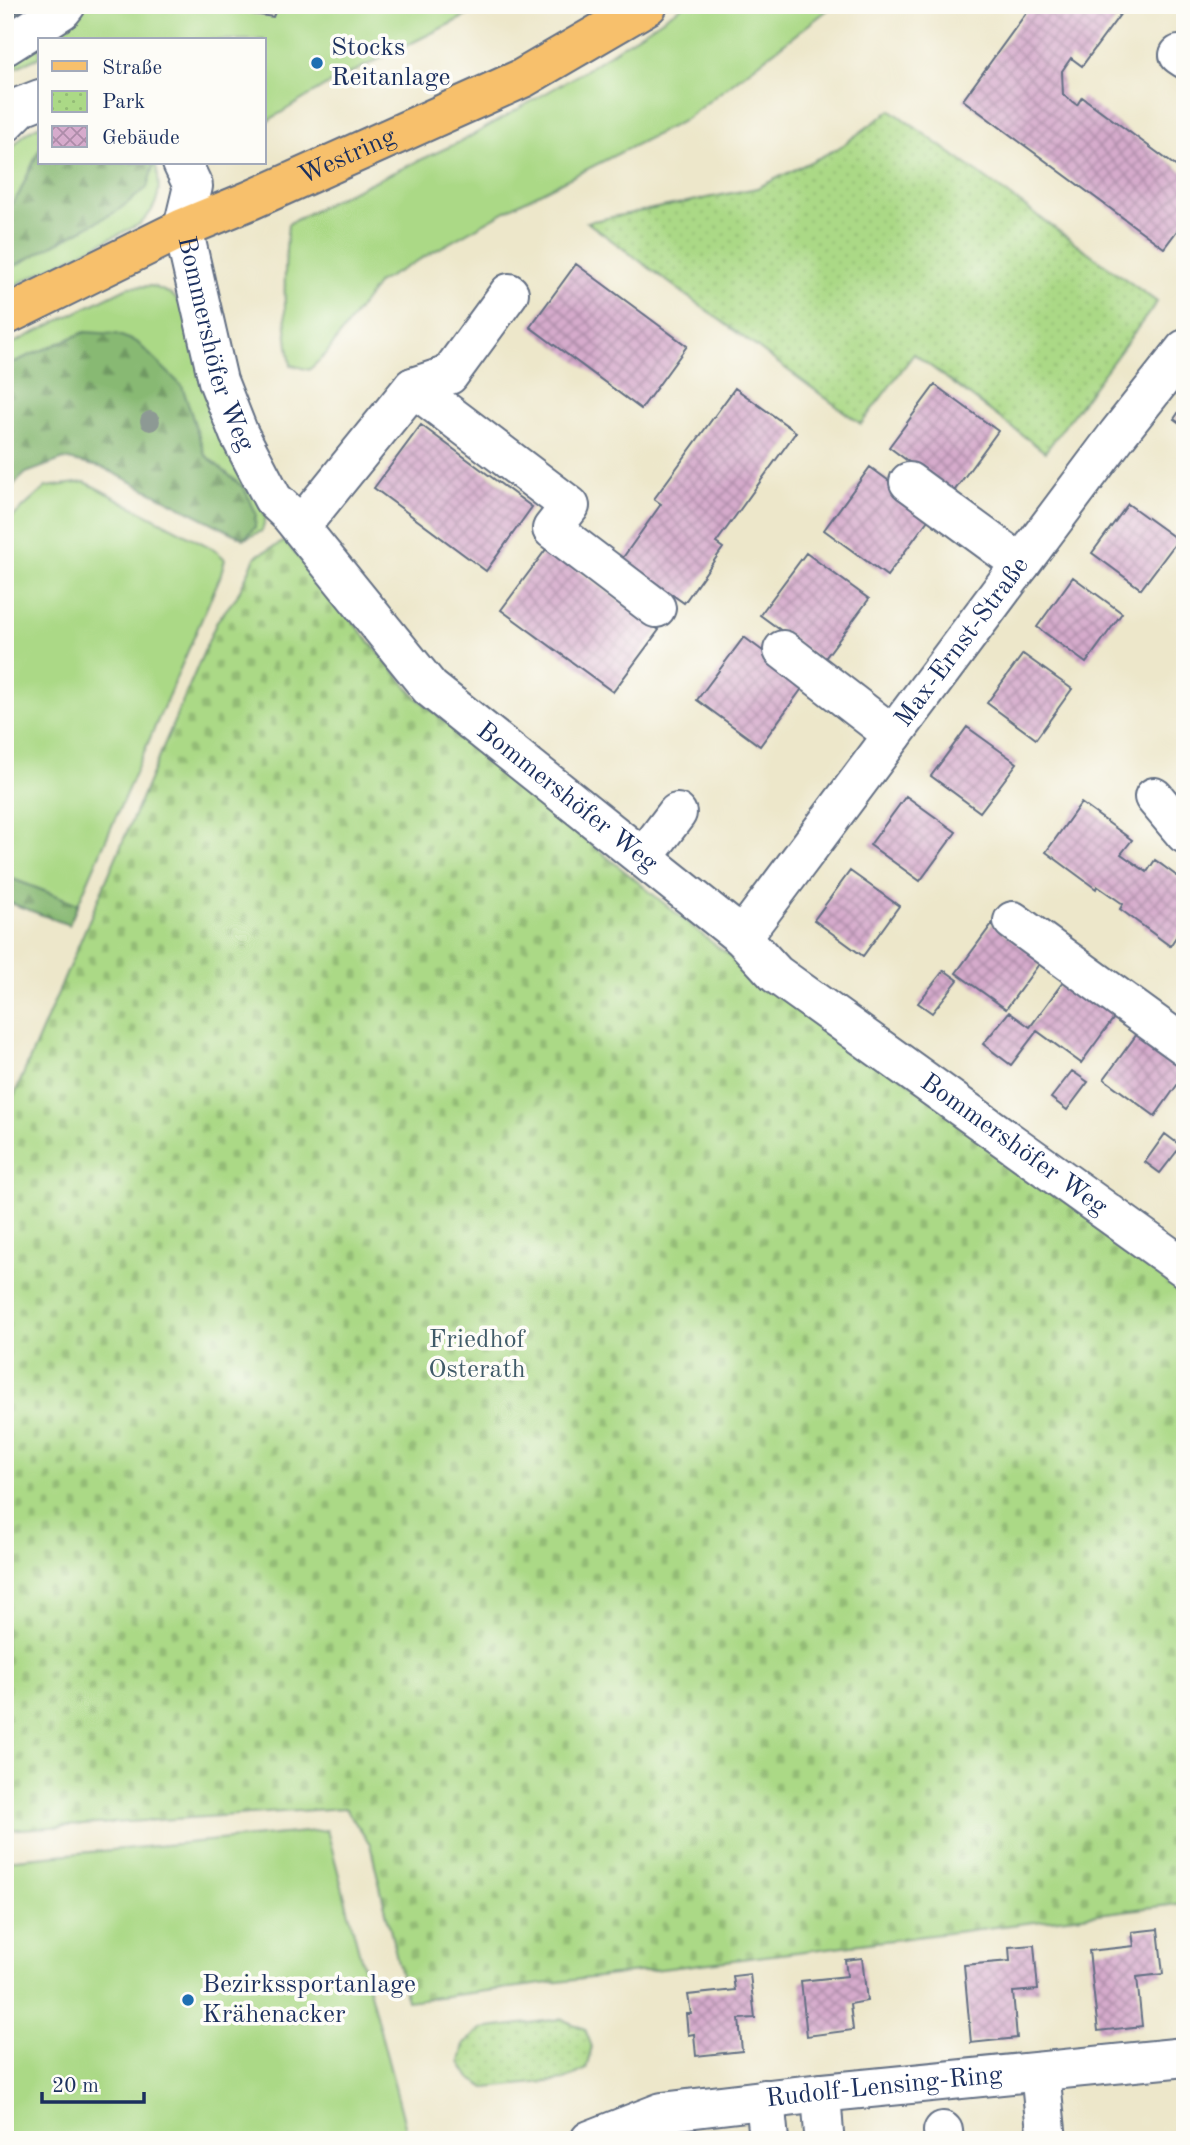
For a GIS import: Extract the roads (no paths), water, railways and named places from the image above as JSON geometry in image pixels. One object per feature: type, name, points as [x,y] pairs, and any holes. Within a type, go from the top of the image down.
[{"type":"main road","name":"Westring","points":[[5,316],[183,228],[523,78],[648,5]]},
{"type":"street","points":[[5,46],[66,5]]},
{"type":"street","points":[[5,123],[22,106],[38,100]]},
{"type":"street","name":"Bommershöfer Weg","points":[[182,164],[193,186],[183,228],[218,381],[239,434],[273,499],[300,527],[430,688],[742,937],[776,974],[1185,1268]]},
{"type":"street","points":[[300,527],[413,387],[449,375],[509,293]]},
{"type":"street","name":"Max-Ernst-Straße","points":[[742,937],[1185,349]]},
{"type":"street","points":[[413,387],[570,506],[552,529],[656,608]]},
{"type":"street","points":[[909,482],[1021,565]]},
{"type":"street","points":[[783,650],[893,735]]},
{"type":"street","points":[[1154,797],[1185,834]]},
{"type":"street","points":[[643,858],[677,813]]},
{"type":"street","points":[[1013,921],[1185,1046]]},
{"type":"street","name":"Rudolf-Lensing-Ring","points":[[590,2140],[662,2112],[821,2093],[1185,2057]]},
{"type":"street","points":[[1041,2072],[1047,2140]]},
{"type":"street","points":[[821,2093],[824,2134]]},
{"type":"street","points":[[765,2099],[769,2140]]},
{"type":"place","name":"Stocks Reitanlage","points":[[317,63]]},
{"type":"place","name":"Bezirkssportanlage Krähenacker","points":[[188,2000]]},
{"type":"park label","name":"Friedhof Osterath","points":[[477,1355]]}]
